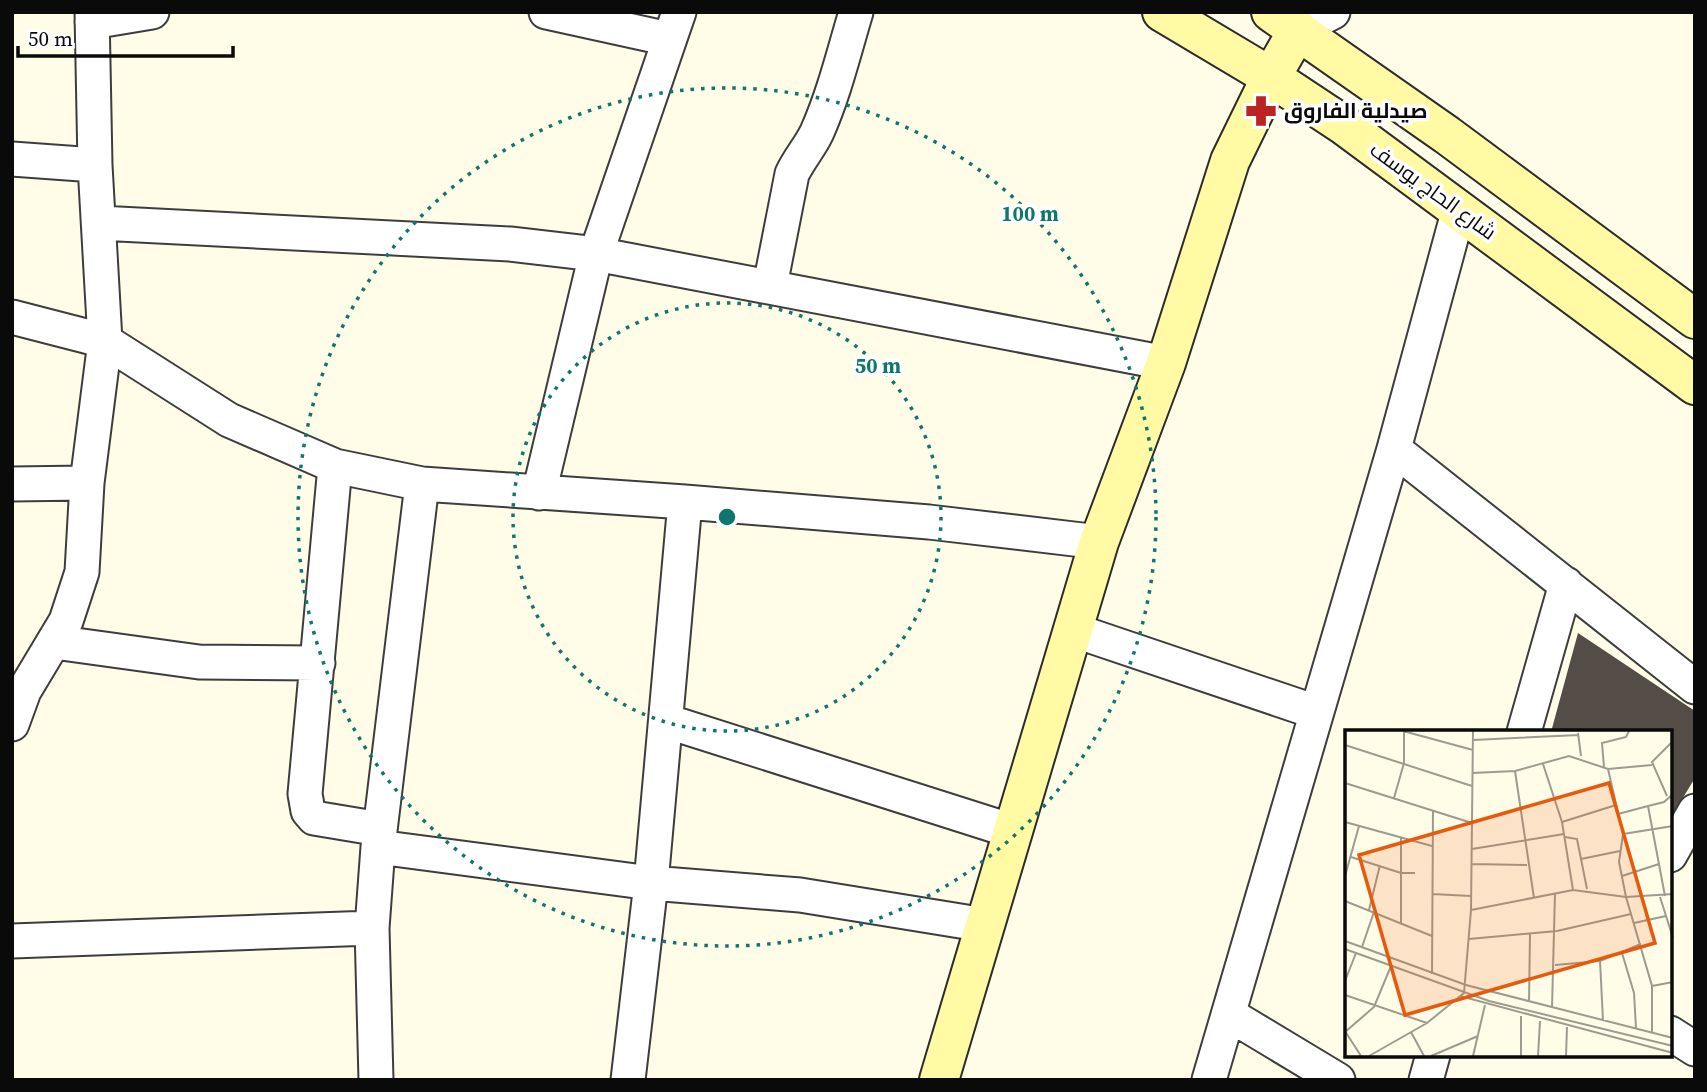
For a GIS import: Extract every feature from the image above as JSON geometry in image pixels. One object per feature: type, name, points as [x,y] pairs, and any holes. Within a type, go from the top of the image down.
[{"type":"main road","name":"شارع الحاج يوسف","points":[[1162,12],[1271,77],[1345,126],[1695,385]]},
{"type":"main road","points":[[939,1080],[1099,542],[1166,363],[1230,161],[1271,77],[1308,17],[1447,135],[1695,319]]},
{"type":"street","points":[[12,724],[24,691],[66,621],[82,572],[87,483],[105,341],[95,165],[92,17],[152,12]]},
{"type":"street","points":[[539,493],[596,254],[674,26],[546,12]]},
{"type":"street","points":[[770,286],[792,174],[815,136],[826,110],[856,12]]},
{"type":"street","points":[[12,159],[95,165]]},
{"type":"street","points":[[1209,1080],[1394,449],[1459,209]]},
{"type":"street","points":[[99,223],[510,244],[596,254],[1166,363]]},
{"type":"street","points":[[12,317],[105,341],[229,420],[335,466],[422,484],[929,522],[1099,542]]},
{"type":"street","points":[[1394,449],[1695,687]]},
{"type":"street","points":[[335,466],[305,794],[308,811],[314,818],[379,838],[651,883],[800,895],[985,925]]},
{"type":"street","points":[[12,484],[87,483]]},
{"type":"street","points":[[376,1080],[372,928],[379,838],[422,484]]},
{"type":"street","points":[[628,1080],[651,883],[685,502]]},
{"type":"street","points":[[1525,730],[1566,584]]},
{"type":"street","points":[[1073,630],[1316,712]]},
{"type":"street","points":[[54,642],[199,662],[317,663]]},
{"type":"street","points":[[666,721],[1012,831]]},
{"type":"street","points":[[1672,851],[1695,811]]},
{"type":"street","points":[[12,941],[372,928]]},
{"type":"street","points":[[1230,1015],[1338,1080]]},
{"type":"street","points":[[1672,1034],[1695,1049]]},
{"type":"street","points":[[1426,1080],[1432,1057]]},
{"type":"building","points":[[1578,633],[1695,711],[1695,778],[1672,816],[1672,730],[1552,730]]},
{"type":"place","name":"صيدلية الفاروق","points":[[1261,111]]}]
